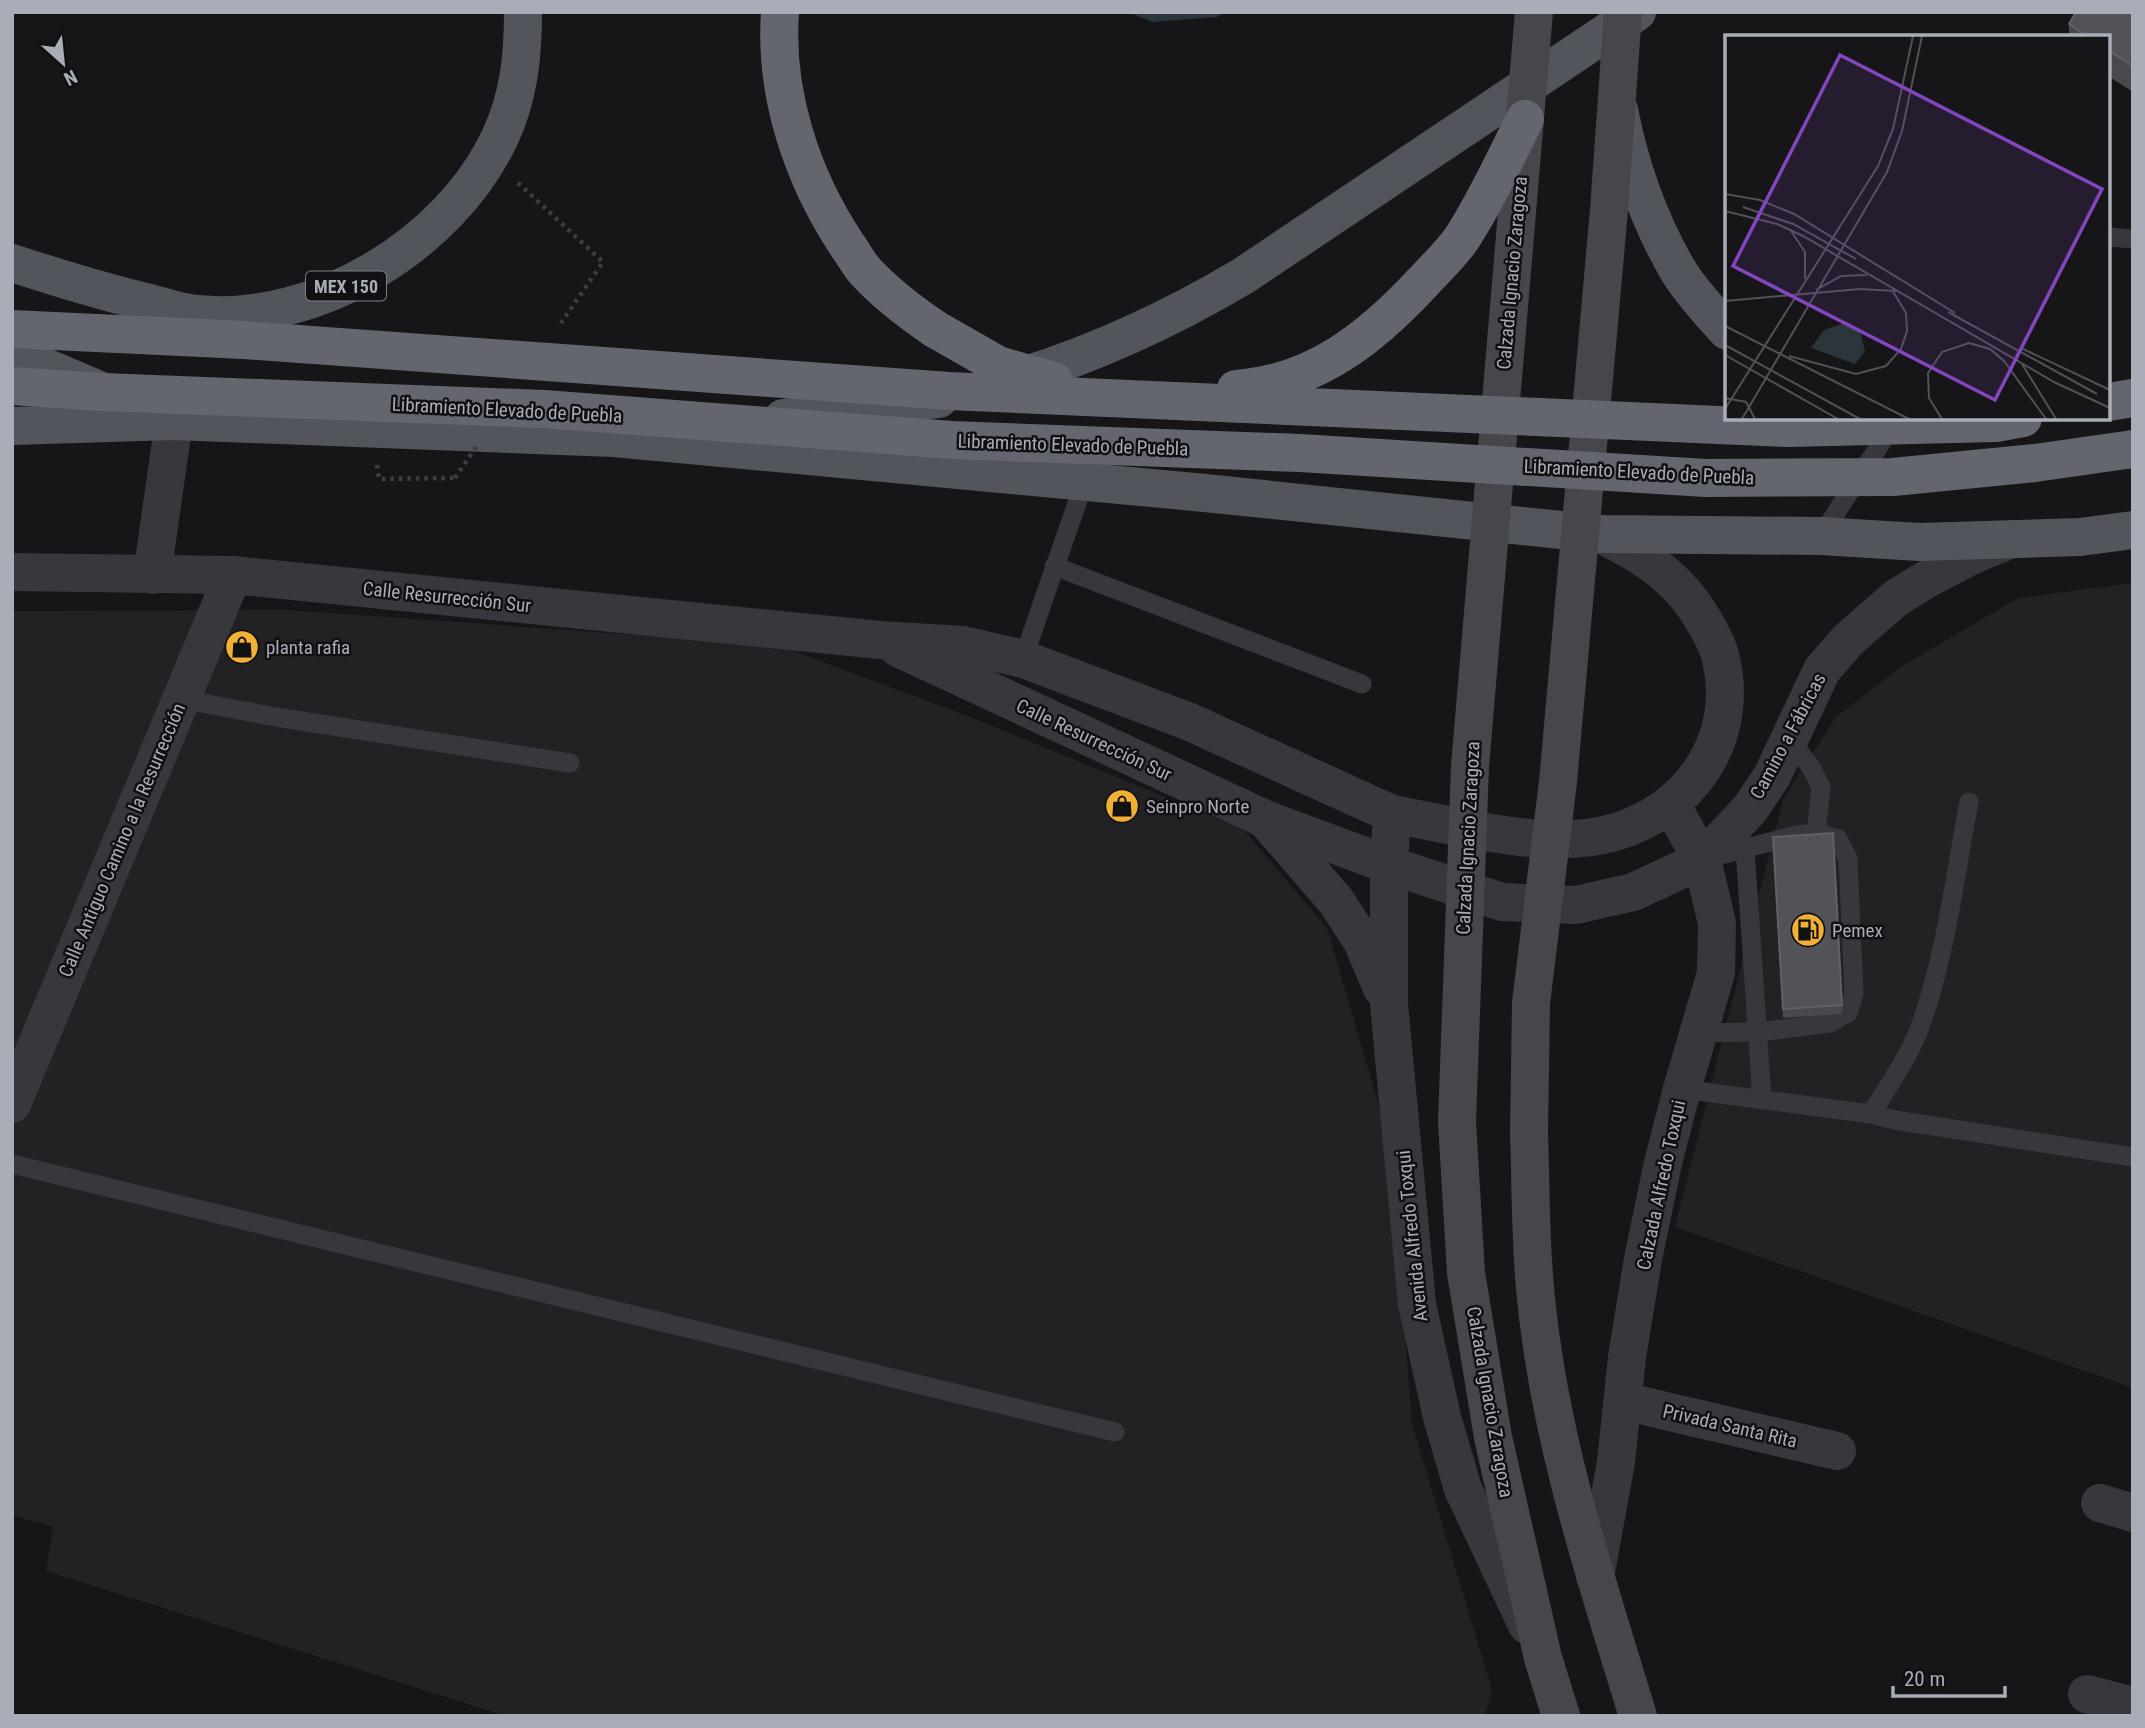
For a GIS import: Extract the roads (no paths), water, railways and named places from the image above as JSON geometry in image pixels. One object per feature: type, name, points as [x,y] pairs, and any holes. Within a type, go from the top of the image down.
[{"type":"highway","points":[[780,12],[781,66],[787,110],[801,155],[832,223],[864,270],[904,308],[998,365],[1051,380],[1107,389],[1172,391],[1259,387],[1297,376],[1327,363],[1373,331],[1440,264],[1460,240],[1525,119]]},
{"type":"highway","points":[[12,329],[258,341],[949,391],[1788,428],[1996,423],[2012,420]]},
{"type":"highway","name":"Libramiento Elevado de Puebla","points":[[12,386],[544,410],[952,440],[1300,453],[1706,478],[1893,477],[2035,463],[2133,449]]},
{"type":"highway","points":[[2110,402],[2133,398]]},
{"type":"main road","name":"MEX 150","points":[[12,263],[130,299],[196,314],[236,314],[277,309],[355,282],[390,260],[446,213],[468,190],[490,156],[511,108],[519,79],[523,50],[523,12]]},
{"type":"main road","name":"Calzada Ignacio Zaragoza","points":[[1534,12],[1470,766],[1457,1122],[1466,1273],[1493,1437],[1543,1658]]},
{"type":"main road","points":[[1623,12],[1608,223],[1558,782],[1531,1003],[1529,1133],[1535,1298],[1555,1421],[1595,1577],[1638,1716]]},
{"type":"main road","points":[[614,438],[936,400],[1036,373],[1102,349],[1197,303],[1243,276],[1637,12]]},
{"type":"main road","points":[[1616,96],[1626,144],[1649,212],[1680,273],[1725,329]]},
{"type":"main road","points":[[12,353],[174,421]]},
{"type":"main road","points":[[2110,394],[2133,388]]},
{"type":"main road","points":[[12,426],[174,421],[614,438],[1600,534],[1821,536],[1919,541],[2080,537],[2133,530]]},
{"type":"main road","name":"Avenida Alfredo Toxqui","points":[[1543,1658],[1561,1716]]},
{"type":"street","points":[[152,575],[174,421]]},
{"type":"street","points":[[1392,814],[1532,839],[1586,839],[1638,824],[1685,793],[1697,777],[1710,756],[1724,708],[1725,682],[1721,657],[1704,622],[1675,583],[1635,551],[1600,534]]},
{"type":"street","name":"Camino a Fábricas","points":[[1389,865],[1502,902],[1576,905],[1633,892],[1702,860],[1750,809],[1772,776],[1822,670],[1848,640],[1896,598],[1971,556],[2015,537]]},
{"type":"street","name":"Calle Resurrección Sur","points":[[12,572],[233,575],[880,640],[963,645],[1023,659],[1190,722],[1392,814]]},
{"type":"street","name":"Calle Antiguo Camino a la Resurrección","points":[[12,1104],[233,575]]},
{"type":"street","name":"Calle Resurrección Sur","points":[[880,640],[1265,819],[1389,865]]},
{"type":"street","name":"Calzada Alfredo Toxqui","points":[[1595,1577],[1616,1462],[1643,1259],[1663,1163],[1697,1033],[1716,973],[1717,923],[1702,860],[1671,803]]},
{"type":"street","name":"Avenida Alfredo Toxqui","points":[[1392,814],[1389,865],[1389,1004],[1417,1304],[1442,1417],[1463,1489],[1543,1658]]},
{"type":"street","points":[[1265,819],[1336,901],[1362,940],[1389,1004]]},
{"type":"street","name":"Privada Santa Rita","points":[[1622,1401],[1837,1451]]},
{"type":"street","points":[[2087,1694],[2133,1706]]},
{"type":"lane","points":[[2110,237],[2133,239]]},
{"type":"lane","points":[[1821,536],[1896,420]]},
{"type":"lane","points":[[1023,659],[1084,482]]},
{"type":"lane","points":[[1054,566],[1362,684]]},
{"type":"lane","points":[[181,699],[276,717],[570,763]]},
{"type":"lane","points":[[1791,740],[1812,769],[1821,788],[1816,833]]},
{"type":"lane","points":[[1871,1114],[1920,1027],[1936,975],[1969,802]]},
{"type":"lane","points":[[1697,1033],[1759,1032],[1830,1023],[1848,1013],[1854,994],[1848,859],[1838,839],[1816,833],[1796,835],[1702,860]]},
{"type":"lane","points":[[1745,849],[1762,1100]]},
{"type":"lane","points":[[1682,1089],[1871,1114],[2133,1157]]},
{"type":"lane","points":[[12,1164],[1115,1432]]},
{"type":"place","name":"planta rafia","points":[[242,647]]},
{"type":"place","name":"Seinpro Norte","points":[[1122,806]]},
{"type":"place","name":"Pemex","points":[[1808,930]]}]
